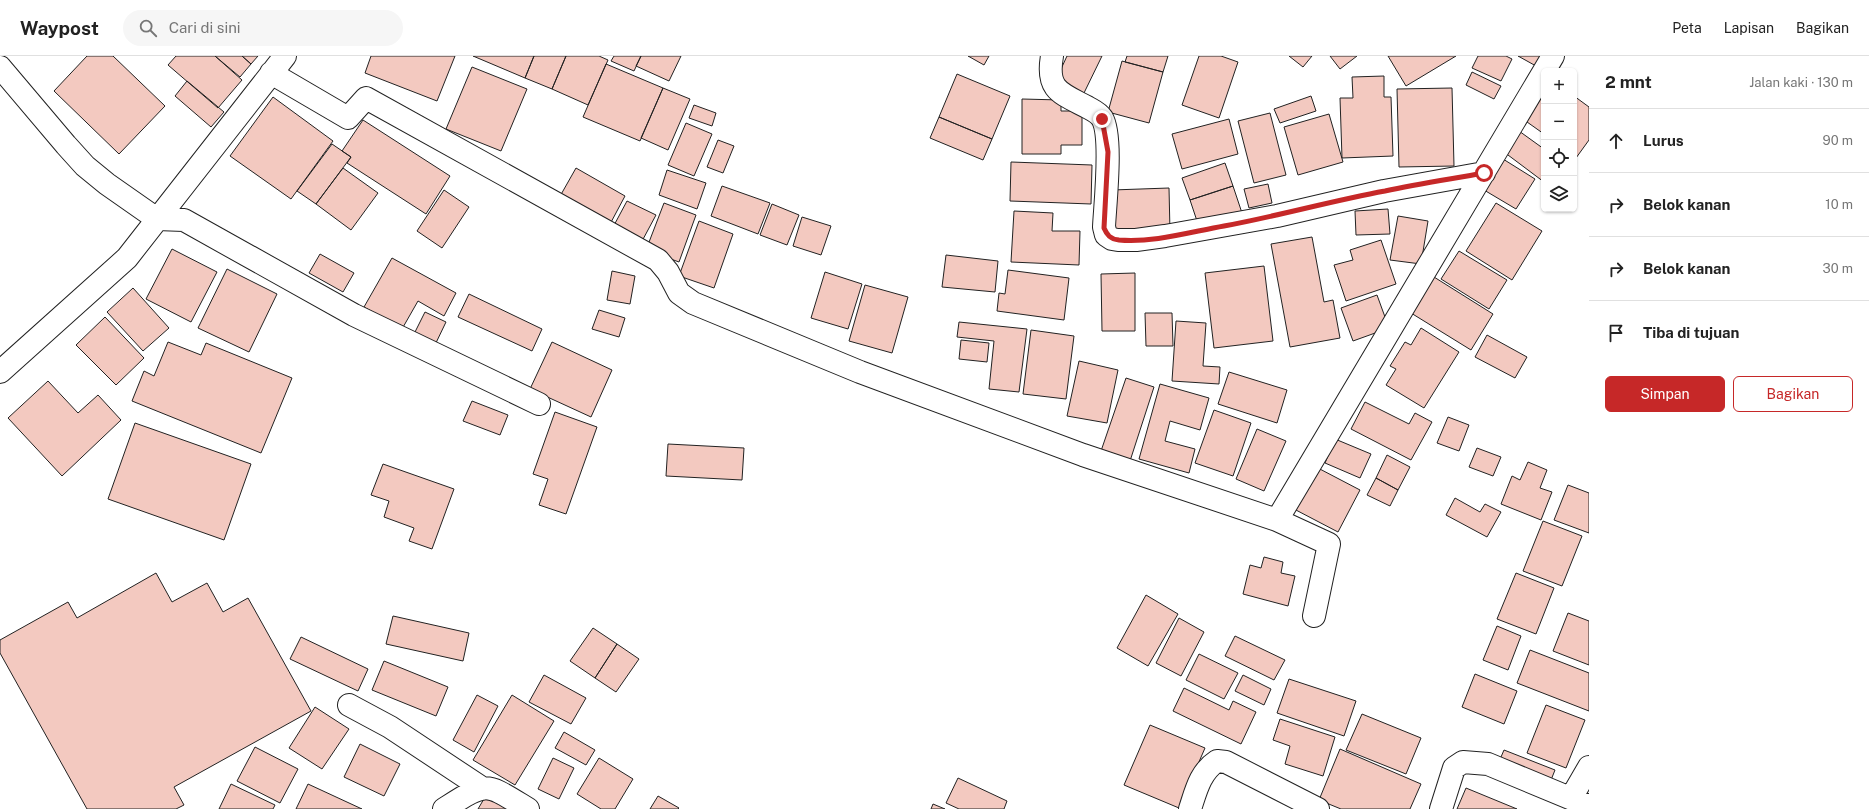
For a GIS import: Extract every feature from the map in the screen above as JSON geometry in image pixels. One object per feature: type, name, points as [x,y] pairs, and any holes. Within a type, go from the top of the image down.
[{"type":"street","points":[[1052,56],[1049,70],[1053,84],[1062,94],[1097,113],[1102,119],[1108,152],[1104,228],[1106,235],[1112,239],[1136,240],[1166,236],[1277,216],[1384,191],[1484,173]]},
{"type":"street","points":[[1278,520],[1553,56]]},
{"type":"street","points":[[0,372],[127,258],[278,64],[348,118],[366,98],[658,260],[668,272],[679,293],[693,303],[905,389],[1083,455],[1278,520],[1329,544],[1314,616]]},
{"type":"street","points":[[0,67],[85,166],[107,184],[157,219],[184,220],[354,315],[539,404]]},
{"type":"street","points":[[349,705],[390,727],[482,788]]},
{"type":"street","points":[[1190,809],[1199,781],[1208,767],[1216,761],[1226,762],[1318,809]]},
{"type":"street","points":[[1441,809],[1454,768],[1463,762],[1488,764],[1580,802],[1589,766]]},
{"type":"street","points":[[444,809],[474,790],[482,788],[490,788],[528,809]]},
{"type":"building","points":[[87,56],[113,56],[165,106],[119,154],[54,91]]},
{"type":"building","points":[[176,56],[215,56],[242,80],[218,108],[168,65]]},
{"type":"building","points":[[215,56],[242,56],[251,64],[240,77]]},
{"type":"building","points":[[242,56],[258,56],[251,64]]},
{"type":"building","points":[[371,56],[455,56],[437,101],[365,73]]},
{"type":"building","points":[[473,56],[534,56],[525,78]]},
{"type":"building","points":[[534,56],[566,56],[552,89],[525,78]]},
{"type":"building","points":[[566,56],[599,56],[608,60],[588,105],[552,89]]},
{"type":"building","points":[[614,56],[641,56],[634,71],[611,61]]},
{"type":"building","points":[[641,56],[681,56],[669,81],[636,66]]},
{"type":"building","points":[[968,56],[989,56],[984,65]]},
{"type":"building","points":[[1067,56],[1102,56],[1083,95],[1055,82]]},
{"type":"building","points":[[1127,56],[1168,56],[1163,72],[1125,62]]},
{"type":"building","points":[[1199,56],[1221,56],[1238,62],[1219,118],[1182,105]]},
{"type":"building","points":[[1289,56],[1312,56],[1303,67]]},
{"type":"building","points":[[1330,56],[1357,56],[1340,69]]},
{"type":"building","points":[[1388,56],[1456,56],[1406,86]]},
{"type":"building","points":[[1478,56],[1506,56],[1512,59],[1501,81],[1472,68]]},
{"type":"building","points":[[1518,56],[1541,56],[1536,66]]},
{"type":"building","points":[[1122,61],[1163,72],[1149,123],[1108,112]]},
{"type":"building","points":[[606,64],[663,88],[640,141],[583,117]]},
{"type":"building","points":[[472,67],[527,89],[501,151],[446,129]]},
{"type":"building","points":[[1472,72],[1501,86],[1494,99],[1466,85]]},
{"type":"building","points":[[957,74],[1010,96],[992,139],[939,117]]},
{"type":"building","points":[[1384,76],[1384,97],[1391,97],[1393,156],[1342,158],[1340,98],[1353,98],[1352,77]]},
{"type":"building","points":[[187,81],[224,112],[211,127],[175,96]]},
{"type":"building","points":[[663,88],[690,99],[668,150],[641,138]]},
{"type":"building","points":[[1452,88],[1454,166],[1399,167],[1397,89]]},
{"type":"building","points":[[1541,89],[1541,132],[1520,117]]},
{"type":"building","points":[[1311,96],[1316,111],[1280,123],[1274,109]]},
{"type":"building","points":[[273,97],[333,141],[291,199],[230,156]]},
{"type":"building","points":[[1577,98],[1589,107],[1589,140],[1577,157]]},
{"type":"building","points":[[1022,99],[1061,100],[1061,111],[1082,111],[1082,145],[1061,145],[1061,154],[1022,154]]},
{"type":"building","points":[[694,105],[716,113],[712,126],[689,118]]},
{"type":"building","points":[[1270,113],[1286,175],[1254,183],[1238,121]]},
{"type":"building","points":[[1329,114],[1343,162],[1298,175],[1284,127]]},
{"type":"building","points":[[939,117],[992,139],[983,160],[930,138]]},
{"type":"building","points":[[1229,119],[1238,154],[1182,169],[1172,134]]},
{"type":"building","points":[[363,120],[450,176],[426,214],[347,163],[351,157],[342,151]]},
{"type":"building","points":[[686,123],[712,134],[694,176],[668,165]]},
{"type":"building","points":[[1519,131],[1541,147],[1541,180],[1504,152]]},
{"type":"building","points":[[718,140],[734,146],[723,173],[707,167]]},
{"type":"building","points":[[332,144],[351,157],[316,204],[297,191]]},
{"type":"building","points":[[1503,159],[1535,179],[1516,209],[1484,190]]},
{"type":"building","points":[[1011,162],[1092,165],[1091,204],[1010,201]]},
{"type":"building","points":[[1225,163],[1233,186],[1190,200],[1182,178]]},
{"type":"building","points":[[343,168],[378,193],[351,230],[316,204]]},
{"type":"building","points":[[576,168],[625,196],[609,226],[559,198]]},
{"type":"building","points":[[667,170],[706,183],[697,209],[659,195]]},
{"type":"building","points":[[1268,184],[1272,203],[1249,208],[1244,189]]},
{"type":"building","points":[[722,186],[770,203],[758,234],[711,216]]},
{"type":"building","points":[[1233,186],[1242,213],[1199,227],[1190,200]]},
{"type":"building","points":[[1169,188],[1170,232],[1113,235],[1112,190]]},
{"type":"building","points":[[444,190],[469,207],[442,248],[417,231]]},
{"type":"building","points":[[627,201],[656,215],[641,243],[612,229]]},
{"type":"building","points":[[664,203],[696,215],[679,262],[646,250]]},
{"type":"building","points":[[1496,203],[1542,231],[1512,280],[1466,251]]},
{"type":"building","points":[[772,204],[799,215],[787,245],[760,235]]},
{"type":"building","points":[[1388,209],[1390,234],[1356,235],[1355,211]]},
{"type":"building","points":[[1014,211],[1053,213],[1052,231],[1080,231],[1079,265],[1011,262]]},
{"type":"building","points":[[1398,216],[1428,221],[1421,264],[1390,260]]},
{"type":"building","points":[[802,217],[831,226],[821,255],[793,246]]},
{"type":"building","points":[[699,221],[733,234],[714,288],[679,276]]},
{"type":"building","points":[[1312,237],[1324,302],[1333,300],[1340,338],[1290,347],[1271,244]]},
{"type":"building","points":[[1381,240],[1396,284],[1346,301],[1334,265],[1353,260],[1350,250]]},
{"type":"building","points":[[172,249],[217,272],[191,322],[146,299]]},
{"type":"building","points":[[1459,251],[1507,280],[1489,309],[1441,279]]},
{"type":"building","points":[[320,254],[354,273],[343,292],[309,273]]},
{"type":"building","points":[[946,255],[998,261],[995,292],[942,287]]},
{"type":"building","points":[[392,258],[456,293],[444,316],[418,301],[402,329],[364,307]]},
{"type":"building","points":[[1264,266],[1273,341],[1214,348],[1205,273]]},
{"type":"building","points":[[227,269],[277,294],[249,352],[198,328]]},
{"type":"building","points":[[1008,270],[1069,278],[1064,320],[997,311],[999,293],[1005,294]]},
{"type":"building","points":[[612,271],[635,276],[630,304],[607,300]]},
{"type":"building","points":[[825,272],[862,284],[848,329],[811,318]]},
{"type":"building","points":[[1135,273],[1135,331],[1102,331],[1101,274]]},
{"type":"building","points":[[1434,277],[1493,314],[1471,350],[1411,313]]},
{"type":"building","points":[[865,285],[908,297],[892,353],[849,341]]},
{"type":"building","points":[[133,288],[169,328],[143,351],[107,312]]},
{"type":"building","points":[[469,294],[542,329],[532,351],[458,317]]},
{"type":"building","points":[[1377,295],[1389,328],[1353,341],[1341,308]]},
{"type":"building","points":[[599,310],[625,318],[619,337],[592,329]]},
{"type":"building","points":[[425,312],[446,322],[434,347],[413,336]]},
{"type":"building","points":[[1145,313],[1172,313],[1173,346],[1146,346]]},
{"type":"building","points":[[105,317],[144,358],[116,385],[76,345]]},
{"type":"building","points":[[1176,321],[1206,323],[1203,366],[1220,367],[1219,384],[1172,381]]},
{"type":"building","points":[[959,322],[1027,329],[1019,392],[989,389],[994,341],[957,337]]},
{"type":"building","points":[[1421,328],[1459,352],[1424,408],[1386,385],[1396,369],[1390,366],[1405,342],[1411,345]]},
{"type":"building","points":[[1031,330],[1074,336],[1066,399],[1023,394]]},
{"type":"building","points":[[1487,335],[1527,357],[1515,378],[1475,357]]},
{"type":"building","points":[[961,340],[989,343],[987,362],[959,359]]},
{"type":"building","points":[[168,342],[201,355],[206,343],[292,378],[261,453],[132,401],[144,371],[154,376]]},
{"type":"building","points":[[552,342],[612,370],[591,417],[530,389]]},
{"type":"building","points":[[1079,361],[1118,370],[1107,423],[1067,416]]},
{"type":"building","points":[[1229,372],[1287,390],[1277,423],[1218,404]]},
{"type":"building","points":[[1126,378],[1154,387],[1130,461],[1101,451]]},
{"type":"building","points":[[48,381],[78,413],[98,395],[121,420],[62,476],[8,418]]},
{"type":"building","points":[[1160,384],[1209,398],[1200,430],[1170,421],[1165,441],[1195,449],[1189,473],[1139,459]]},
{"type":"building","points":[[472,401],[508,415],[500,435],[463,421]]},
{"type":"building","points":[[1365,402],[1409,424],[1415,413],[1432,422],[1411,460],[1351,429]]},
{"type":"building","points":[[1214,410],[1251,423],[1233,476],[1195,463]]},
{"type":"building","points":[[555,412],[597,427],[566,514],[539,505],[548,479],[533,474]]},
{"type":"building","points":[[1448,417],[1469,425],[1459,451],[1437,443]]},
{"type":"building","points":[[135,423],[251,464],[224,540],[108,499]]},
{"type":"building","points":[[1257,429],[1286,441],[1264,491],[1236,479]]},
{"type":"building","points":[[1335,439],[1371,454],[1360,478],[1325,463]]},
{"type":"building","points":[[668,444],[744,448],[742,480],[666,476]]},
{"type":"building","points":[[1477,448],[1501,457],[1493,476],[1469,467]]},
{"type":"building","points":[[1387,455],[1410,467],[1398,490],[1376,478]]},
{"type":"building","points":[[1528,462],[1547,470],[1540,488],[1552,492],[1541,520],[1501,504],[1512,476],[1520,480]]},
{"type":"building","points":[[383,464],[454,489],[432,549],[409,541],[414,528],[384,517],[389,501],[371,495]]},
{"type":"building","points":[[1316,467],[1360,490],[1338,532],[1294,509]]},
{"type":"building","points":[[1376,478],[1398,490],[1390,506],[1367,495]]},
{"type":"building","points":[[1568,485],[1589,493],[1589,533],[1554,520]]},
{"type":"building","points":[[1455,498],[1480,512],[1485,504],[1501,512],[1487,537],[1446,515]]},
{"type":"building","points":[[1543,521],[1582,536],[1562,586],[1523,571]]},
{"type":"building","points":[[1264,557],[1283,562],[1281,573],[1295,576],[1288,606],[1243,594],[1250,565],[1261,568]]},
{"type":"building","points":[[156,573],[172,602],[207,583],[223,612],[248,598],[311,711],[174,787],[184,805],[176,809],[87,809],[0,653],[0,640],[68,602],[77,618]]},
{"type":"building","points":[[1516,573],[1554,588],[1536,634],[1497,619]]},
{"type":"building","points":[[1146,595],[1178,614],[1148,666],[1117,648]]},
{"type":"building","points":[[1568,613],[1589,621],[1589,665],[1553,651]]},
{"type":"building","points":[[393,616],[469,633],[463,661],[386,644]]},
{"type":"building","points":[[1179,618],[1204,632],[1181,676],[1156,663]]},
{"type":"building","points":[[1497,626],[1521,636],[1508,670],[1483,660]]},
{"type":"building","points":[[593,628],[617,644],[595,678],[570,661]]},
{"type":"building","points":[[1235,636],[1285,660],[1274,680],[1225,656]]},
{"type":"building","points":[[301,637],[368,669],[358,691],[290,659]]},
{"type":"building","points":[[617,644],[639,659],[616,692],[595,678]]},
{"type":"building","points":[[1530,650],[1589,673],[1589,711],[1517,683]]},
{"type":"building","points":[[1199,654],[1238,673],[1224,699],[1186,680]]},
{"type":"building","points":[[384,661],[448,687],[436,716],[372,690]]},
{"type":"building","points":[[1475,674],[1517,691],[1504,724],[1462,707]]},
{"type":"building","points":[[544,675],[586,698],[571,724],[529,702]]},
{"type":"building","points":[[1243,675],[1271,689],[1264,705],[1235,691]]},
{"type":"building","points":[[1289,679],[1356,701],[1344,736],[1277,713]]},
{"type":"building","points":[[1184,688],[1229,710],[1233,701],[1256,712],[1241,744],[1173,711]]},
{"type":"building","points":[[477,695],[498,706],[474,752],[453,740]]},
{"type":"building","points":[[512,695],[554,721],[515,785],[473,760]]},
{"type":"building","points":[[1546,705],[1585,720],[1566,768],[1527,753]]},
{"type":"building","points":[[315,707],[349,729],[322,769],[289,748]]},
{"type":"building","points":[[1362,714],[1421,738],[1406,774],[1346,750]]},
{"type":"building","points":[[1280,719],[1335,737],[1323,776],[1285,764],[1290,746],[1273,740]]},
{"type":"building","points":[[1150,725],[1205,748],[1179,808],[1124,785]]},
{"type":"building","points":[[564,732],[595,750],[586,765],[555,748]]},
{"type":"building","points":[[360,744],[400,764],[384,796],[344,777]]},
{"type":"building","points":[[255,747],[298,769],[280,803],[237,781]]},
{"type":"building","points":[[1340,749],[1421,784],[1410,809],[1341,809],[1319,800]]},
{"type":"building","points":[[1504,750],[1555,770],[1549,785],[1498,764]]},
{"type":"building","points":[[553,758],[574,768],[559,799],[538,789]]},
{"type":"building","points":[[599,758],[633,779],[615,809],[601,809],[577,794]]},
{"type":"building","points":[[958,778],[1007,801],[1004,809],[959,809],[946,803]]},
{"type":"building","points":[[231,784],[275,805],[273,809],[219,809]]},
{"type":"building","points":[[308,784],[362,809],[296,809]]},
{"type":"building","points":[[1466,788],[1517,809],[1457,809]]},
{"type":"building","points":[[488,792],[516,809],[478,809]]},
{"type":"building","points":[[658,796],[679,808],[650,809]]},
{"type":"building","points":[[933,804],[945,809],[931,809]]},
{"type":"route","points":[[1102,119],[1108,152],[1104,228],[1106,235],[1112,239],[1118,240],[1136,240],[1166,236],[1277,216],[1384,191],[1484,173]]}]
